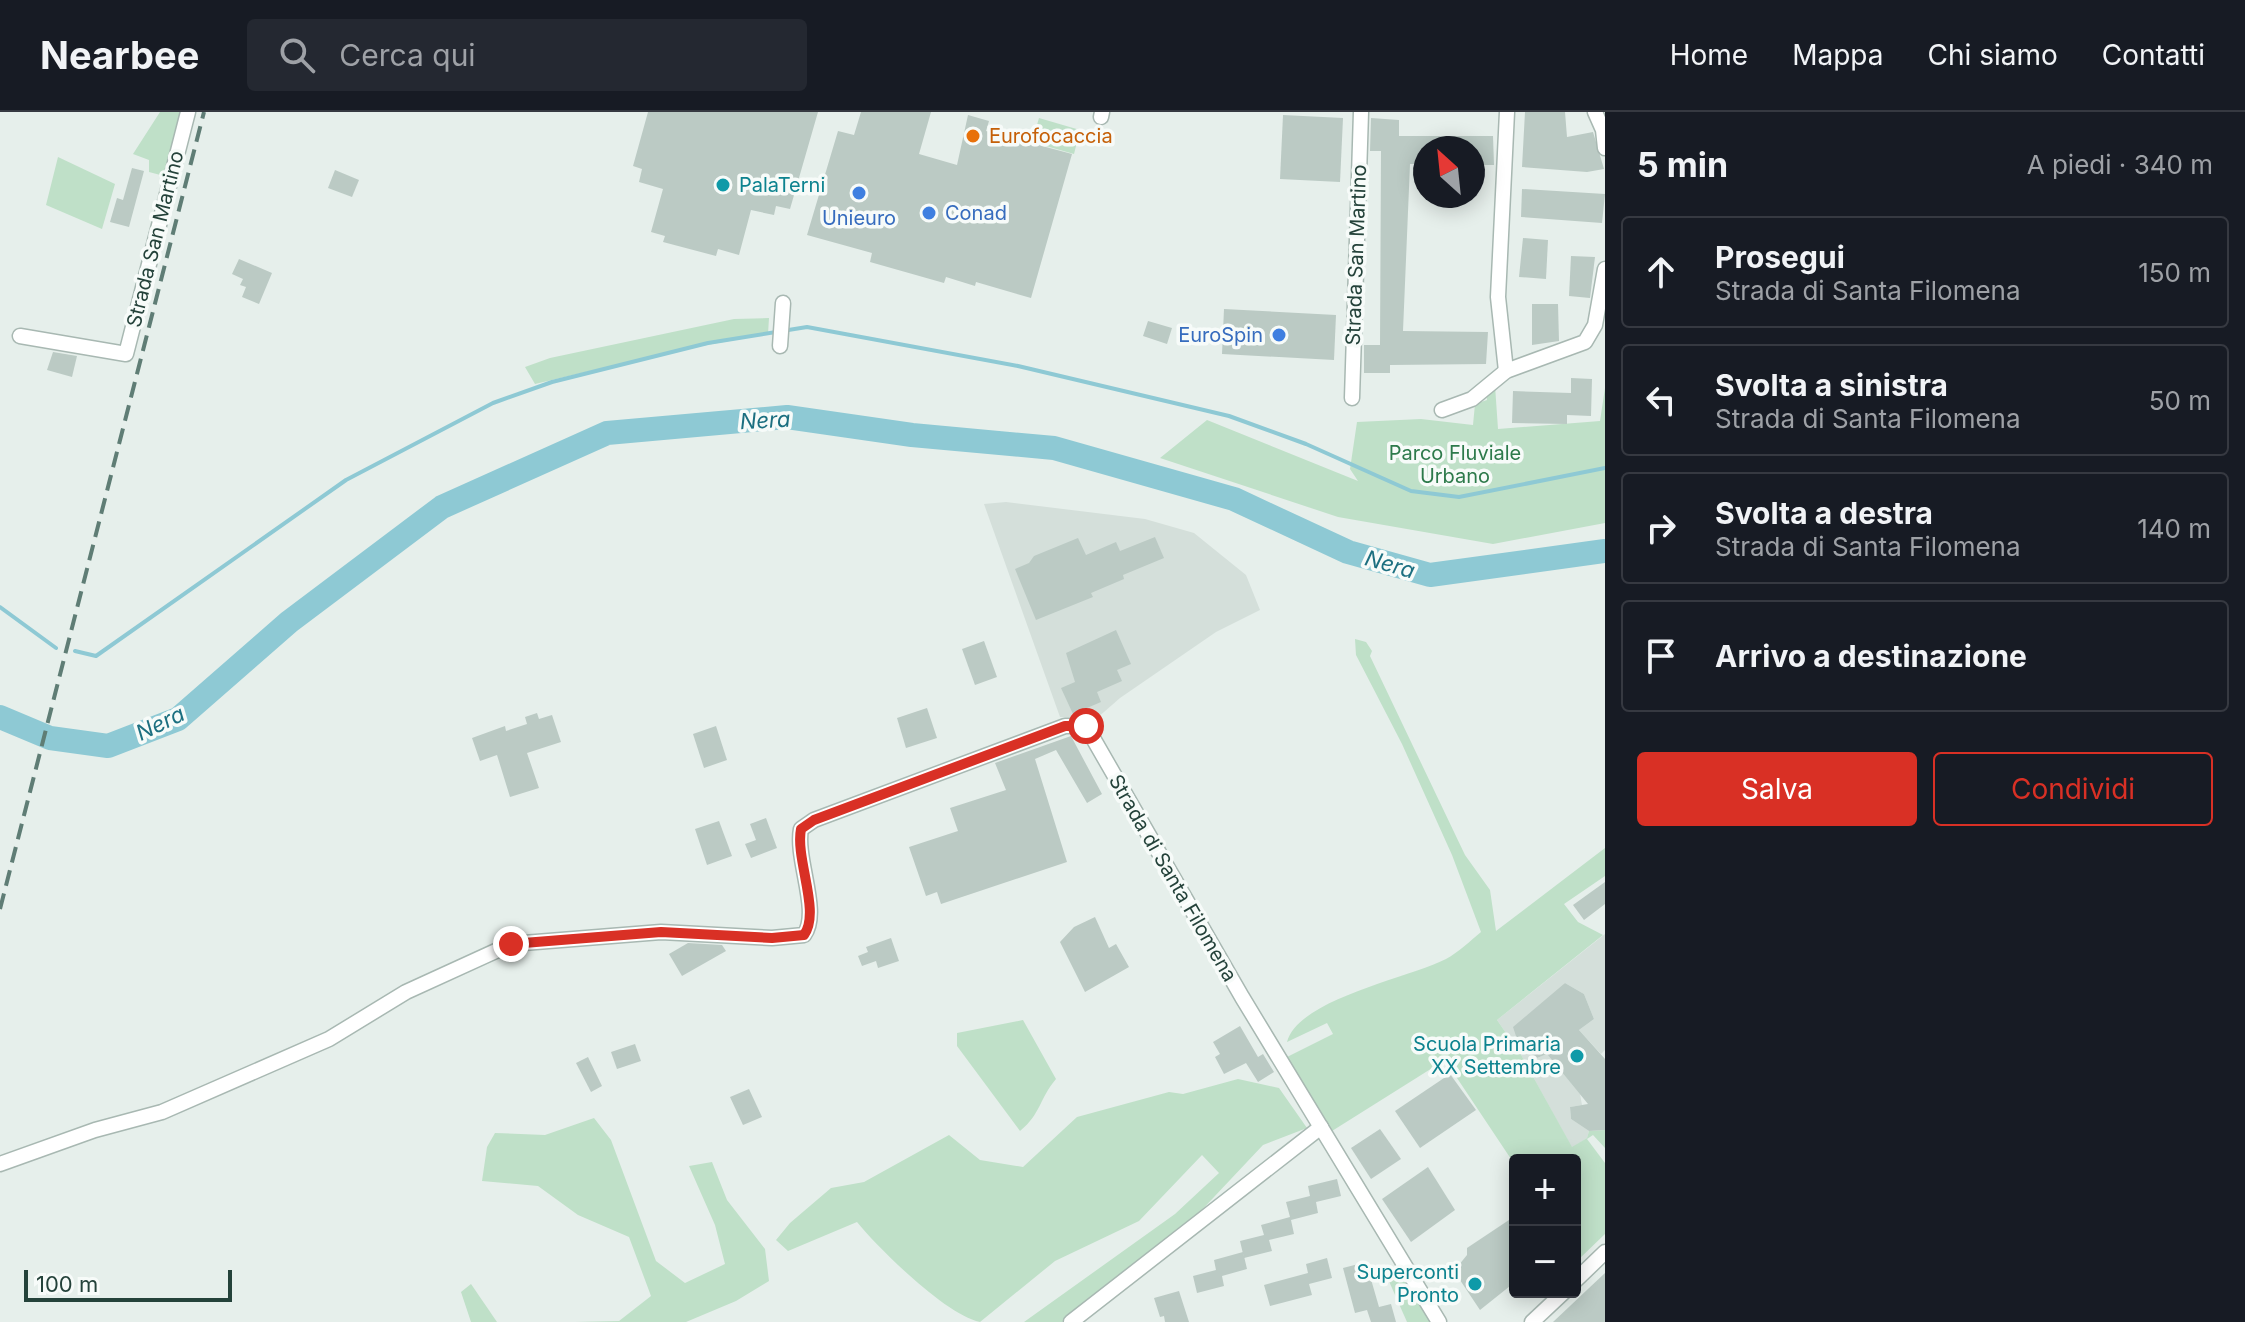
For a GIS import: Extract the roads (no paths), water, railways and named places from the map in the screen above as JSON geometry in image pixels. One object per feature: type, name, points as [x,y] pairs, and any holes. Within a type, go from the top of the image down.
[{"type":"street","name":"Strada San Martino","points":[[20,336],[126,354],[188,112]]},
{"type":"street","name":"Strada San Martino","points":[[1352,398],[1361,112]]},
{"type":"street","points":[[1506,371],[1498,297],[1507,112]]},
{"type":"street","points":[[1595,112],[1603,130],[1605,148]]},
{"type":"street","points":[[1442,410],[1472,399],[1506,371],[1585,342],[1595,325],[1605,269]]},
{"type":"street","points":[[780,346],[783,303]]},
{"type":"street","name":"Strada di Santa Filomena","points":[[0,1164],[95,1130],[162,1112],[329,1039],[406,992],[511,944],[661,932],[772,938],[804,935],[809,927],[810,907],[798,847],[801,829],[814,820],[1065,726],[1086,726],[1439,1322]]},
{"type":"street","points":[[1071,1322],[1321,1127]]},
{"type":"street","points":[[1581,1275],[1605,1252]]},
{"type":"street","points":[[1532,1322],[1558,1298]]},
{"type":"waterway","points":[[75,651],[96,656],[346,480],[493,403],[552,382],[708,343],[807,327],[1018,366],[1229,416],[1306,444],[1411,491],[1459,497],[1605,468]]},
{"type":"waterway","name":"Nera","points":[[0,717],[50,738],[108,746],[178,719],[289,622],[442,507],[607,433],[787,417],[912,435],[1054,448],[1234,499],[1348,552],[1430,575],[1605,551]]},
{"type":"waterway","points":[[0,607],[56,648]]},
{"type":"railway","points":[[0,909],[204,112]]},
{"type":"place","name":"Eurofocaccia","points":[[973,136]]},
{"type":"place","name":"PalaTerni","points":[[723,185]]},
{"type":"place","name":"Unieuro","points":[[859,193]]},
{"type":"place","name":"Conad","points":[[929,213]]},
{"type":"place","name":"EuroSpin","points":[[1279,335]]},
{"type":"place","name":"Scuola Primaria XX Settembre","points":[[1577,1056]]},
{"type":"place","name":"Superconti Pronto","points":[[1475,1284]]},
{"type":"park label","name":"Parco Fluviale Urbano","points":[[1455,464]]}]
